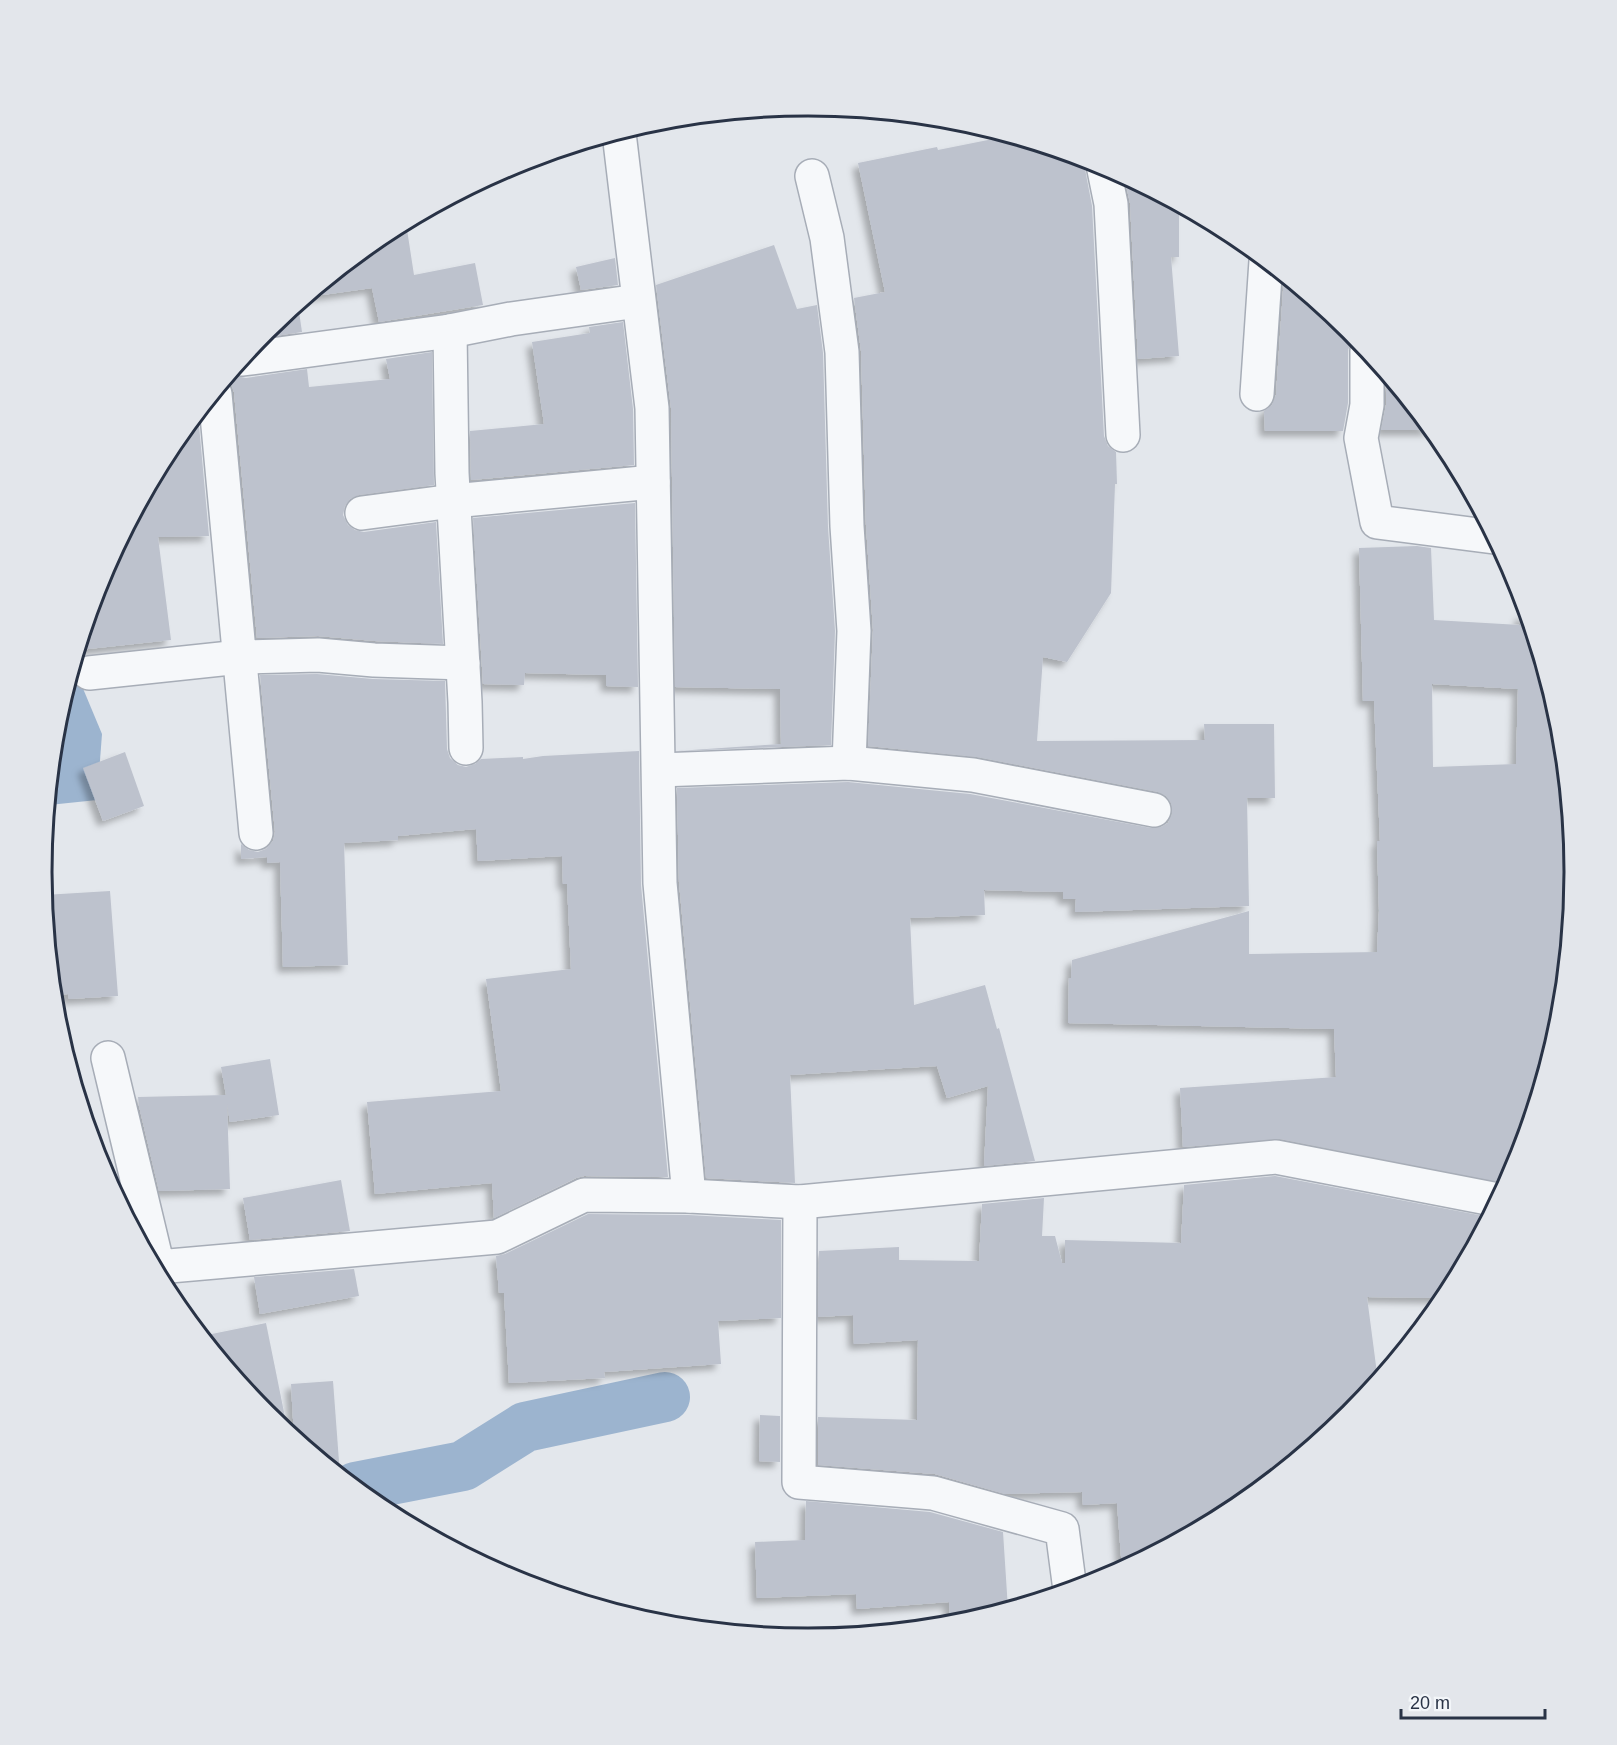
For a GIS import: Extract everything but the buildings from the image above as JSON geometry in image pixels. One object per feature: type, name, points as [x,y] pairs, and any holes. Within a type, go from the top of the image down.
[{"type":"street","points":[[620,140],[652,408],[660,884],[689,1196]]},
{"type":"street","points":[[812,176],[827,238],[842,352],[847,526],[854,631],[849,763]]},
{"type":"street","points":[[1106,177],[1111,204],[1123,435]]},
{"type":"street","points":[[1257,394],[1265,270]]},
{"type":"street","points":[[256,357],[450,331],[511,319],[639,301]]},
{"type":"street","points":[[450,331],[453,501],[466,748]]},
{"type":"street","points":[[1367,363],[1367,405],[1362,438],[1377,522],[1486,536]]},
{"type":"street","points":[[216,404],[256,833]]},
{"type":"street","points":[[362,513],[453,501],[653,482]]},
{"type":"street","points":[[89,673],[240,657],[318,655],[374,660],[463,663]]},
{"type":"street","points":[[659,770],[849,763],[974,776],[1154,810]]},
{"type":"street","points":[[108,1058],[154,1250]]},
{"type":"street","points":[[164,1266],[497,1237],[584,1195],[689,1196],[800,1202],[1276,1157],[1491,1199]]},
{"type":"street","points":[[800,1202],[799,1482],[933,1493],[1062,1529],[1069,1582]]},
{"type":"water","points":[[78,677],[102,734],[97,800],[56,804],[67,725]]},
{"type":"waterway","points":[[366,1485],[463,1466],[525,1427],[665,1397]]}]
